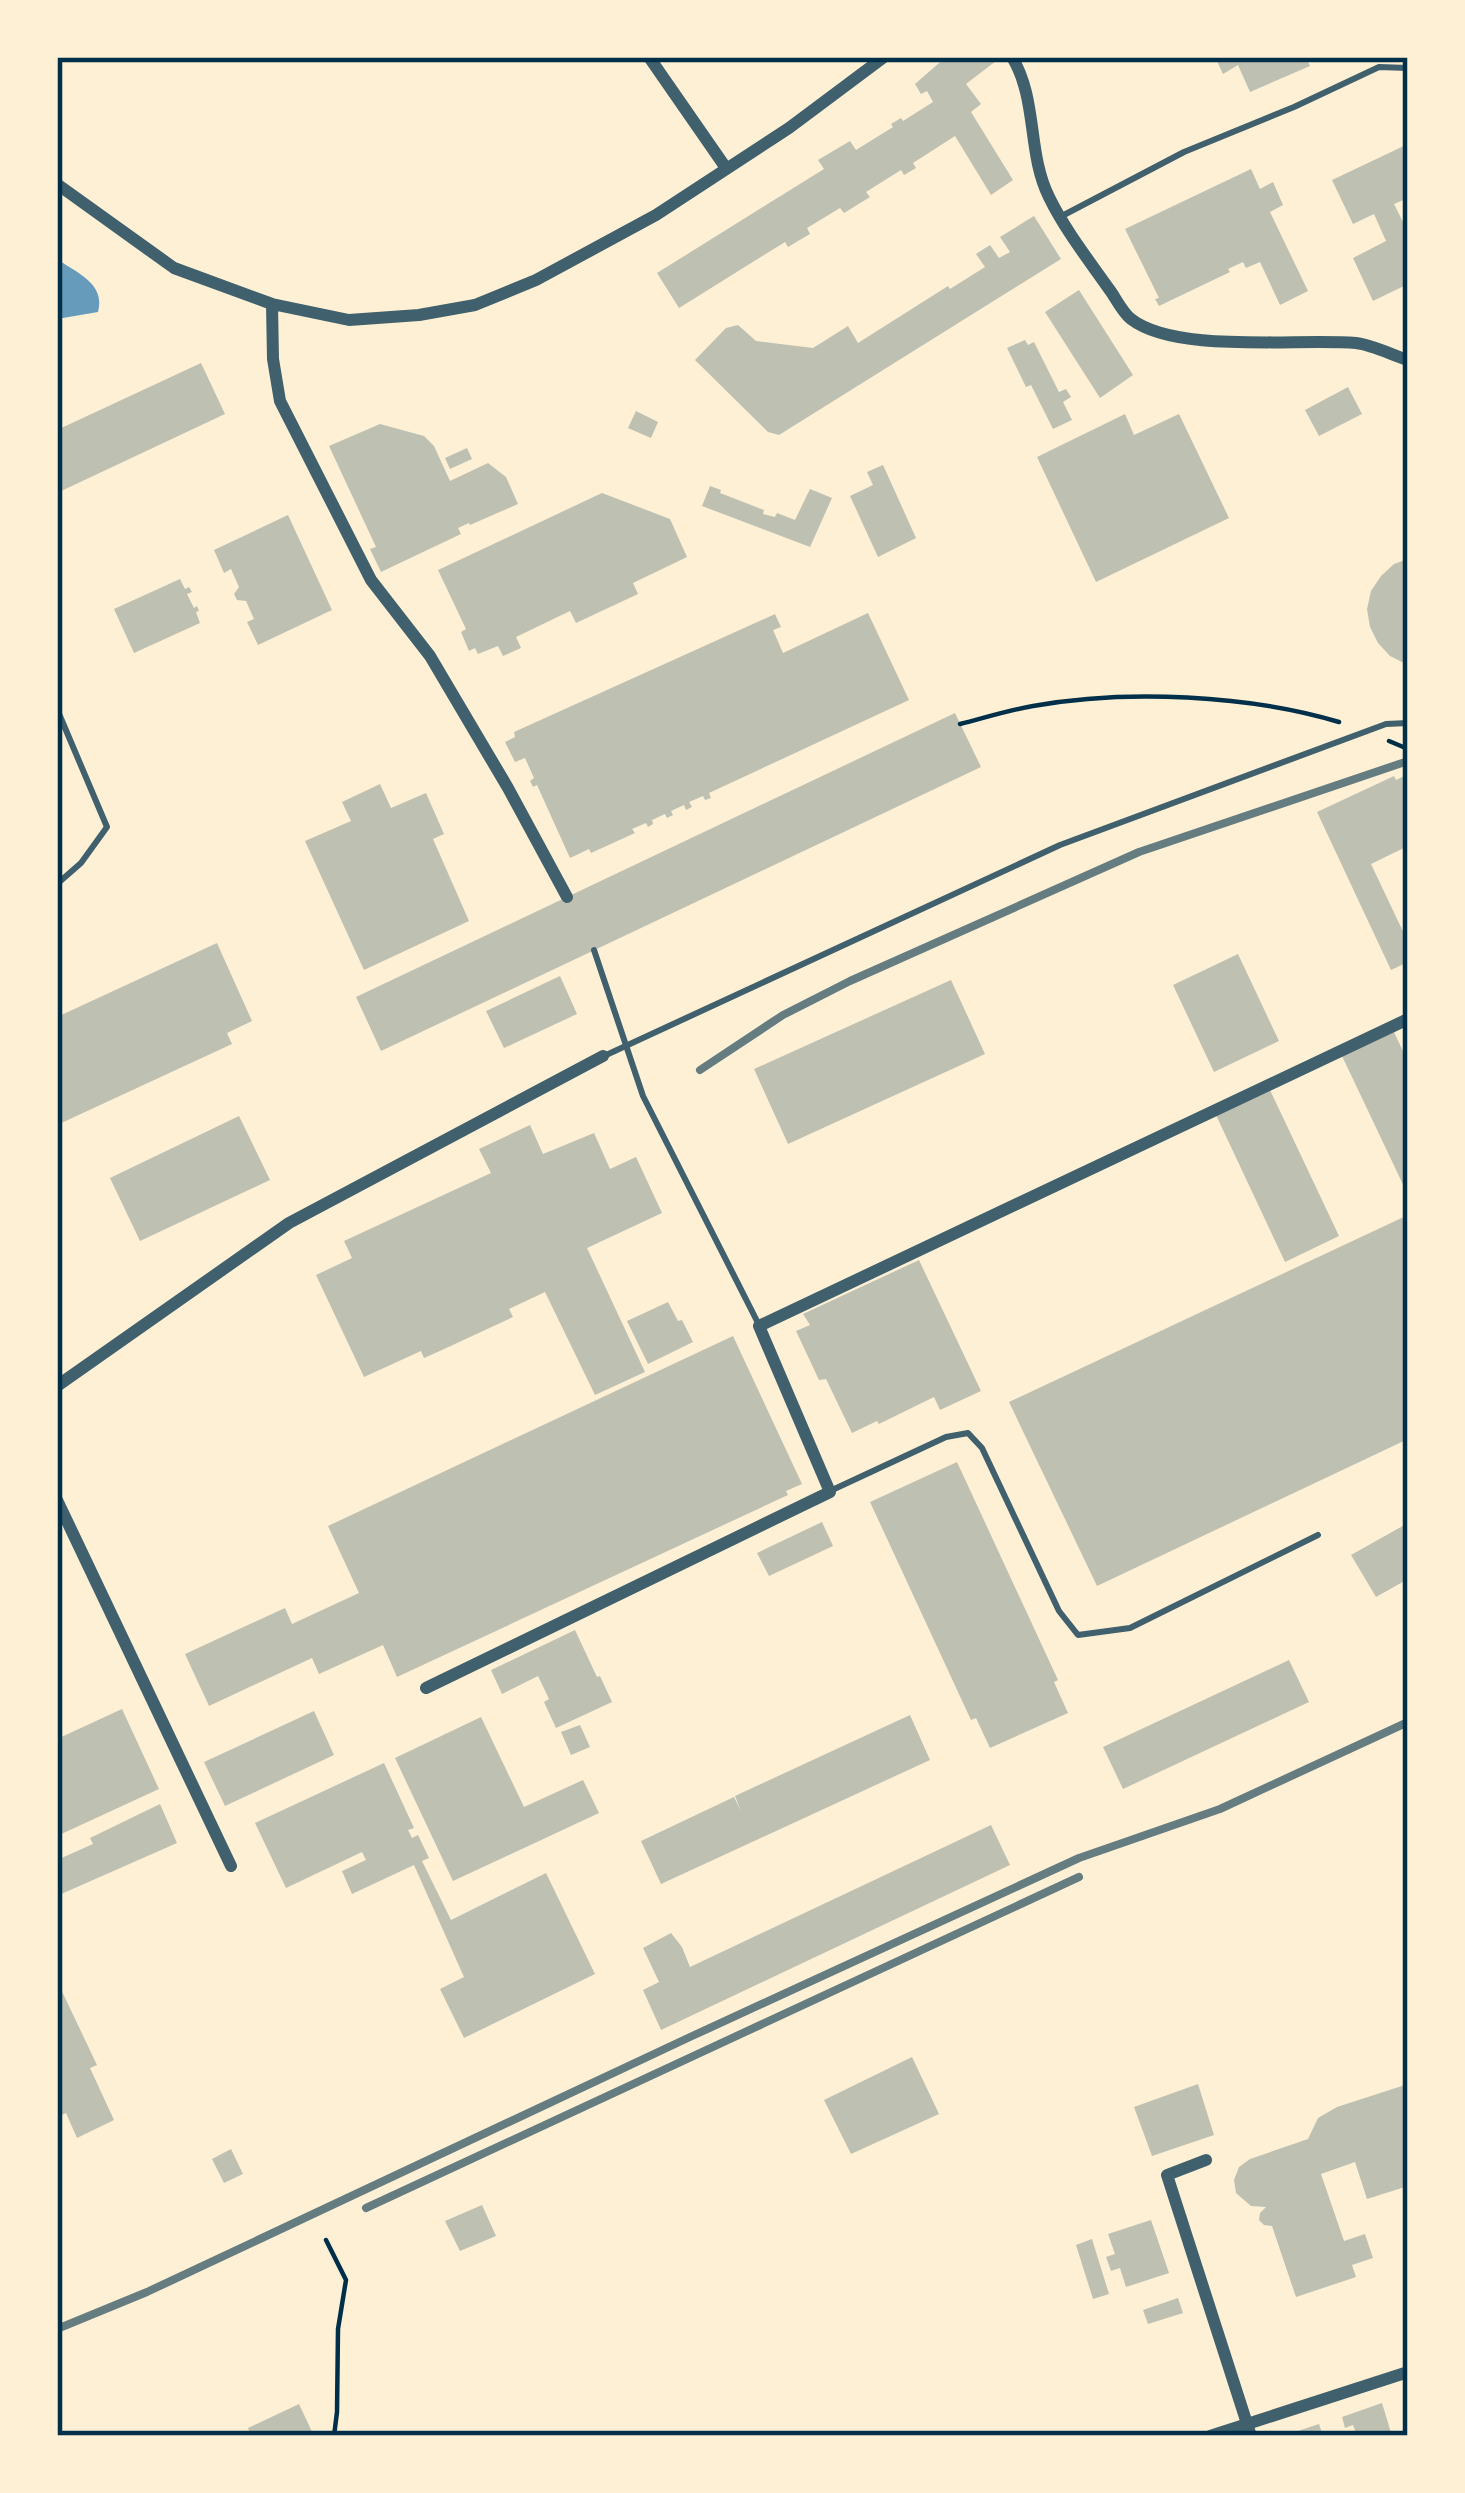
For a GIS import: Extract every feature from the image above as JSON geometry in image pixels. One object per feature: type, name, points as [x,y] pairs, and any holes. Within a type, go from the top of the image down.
[{"type":"street","points":[[649,57],[726,168]]},
{"type":"street","points":[[57,184],[174,268],[272,304],[349,320],[419,315],[476,305],[556,269],[656,214],[789,128],[884,57]]},
{"type":"street","points":[[1012,57],[1021,70],[1036,165],[1048,195],[1129,318],[1157,332],[1197,339],[1360,344],[1408,360]]},
{"type":"street","points":[[272,304],[280,401],[371,580],[430,656],[567,897]]},
{"type":"street","points":[[426,1688],[830,1492],[759,1325],[1408,1019]]},
{"type":"street","points":[[57,1386],[289,1222],[602,1056]]},
{"type":"street","points":[[57,1500],[231,1866]]},
{"type":"street","points":[[1206,2160],[1166,2175],[1249,2430]]},
{"type":"street","points":[[1210,2436],[1249,2430],[1408,2372]]},
{"type":"lane","points":[[1060,217],[1184,152],[1378,67],[1408,68]]},
{"type":"lane","points":[[57,709],[107,827],[81,863],[57,884]]},
{"type":"lane","points":[[602,1056],[1060,845],[1386,724],[1408,723]]},
{"type":"lane","points":[[594,950],[643,1096],[759,1325]]},
{"type":"lane","points":[[830,1492],[946,1436],[968,1433],[982,1448],[1060,1611],[1078,1635],[1130,1628],[1318,1535]]},
{"type":"path","points":[[960,724],[1034,706],[1131,696],[1255,704],[1346,724]]},
{"type":"path","points":[[1379,737],[1408,749]]},
{"type":"path","points":[[326,2240],[346,2280],[338,2330],[334,2436]]},
{"type":"water","points":[[57,259],[94,287],[98,312],[57,319]]},
{"type":"building","points":[[946,57],[993,57],[996,61],[966,84],[981,104],[971,112],[1013,180],[991,195],[955,136],[913,163],[916,168],[904,175],[901,170],[866,192],[870,197],[844,213],[840,208],[807,228],[810,234],[788,247],[785,242],[679,308],[657,273],[824,169],[818,160],[850,141],[856,150],[933,102],[915,84]]},
{"type":"building","points":[[1215,57],[1306,57],[1310,66],[1250,92],[1238,65],[1223,74]]},
{"type":"building","points":[[1408,144],[1408,198],[1394,204],[1408,232],[1408,284],[1373,301],[1353,258],[1386,241],[1374,214],[1353,224],[1332,180]]},
{"type":"building","points":[[1251,169],[1260,189],[1273,182],[1283,205],[1270,212],[1308,291],[1280,305],[1260,262],[1246,268],[1243,262],[1159,306],[1125,229]]},
{"type":"building","points":[[1034,216],[1061,259],[779,435],[768,432],[695,360],[726,328],[738,325],[756,341],[813,348],[848,326],[858,343],[985,267],[976,254],[990,245],[999,258],[1010,252],[1000,237]]},
{"type":"building","points":[[1079,290],[1133,375],[1100,398],[1045,312]]},
{"type":"building","points":[[1025,340],[1028,345],[1034,342],[1059,392],[1066,389],[1071,397],[1063,402],[1072,420],[1053,429],[1007,348]]},
{"type":"building","points":[[201,363],[225,414],[57,493],[57,430]]},
{"type":"building","points":[[1348,387],[1362,414],[1319,436],[1305,410]]},
{"type":"building","points":[[636,411],[658,422],[651,438],[628,428]]},
{"type":"building","points":[[1125,414],[1134,435],[1179,414],[1229,518],[1096,582],[1037,457]]},
{"type":"building","points":[[380,424],[424,436],[434,446],[450,481],[488,463],[506,477],[518,504],[458,528],[461,534],[381,572],[370,549],[376,547],[329,446]]},
{"type":"building","points":[[467,448],[472,459],[450,469],[445,458]]},
{"type":"building","points":[[883,465],[916,538],[878,557],[850,496],[873,485],[867,472]]},
{"type":"building","points":[[710,486],[764,510],[763,514],[795,520],[810,489],[832,498],[810,547],[702,506]]},
{"type":"building","points":[[602,493],[670,519],[687,557],[633,583],[638,594],[576,623],[570,611],[516,637],[521,648],[503,656],[498,646],[478,654],[475,648],[469,651],[461,632],[466,629],[438,570]]},
{"type":"building","points":[[288,515],[332,610],[258,645],[247,622],[254,619],[246,601],[237,600],[234,594],[239,587],[231,569],[224,573],[214,550]]},
{"type":"building","points":[[1408,559],[1408,665],[1378,643],[1367,609],[1381,576]]},
{"type":"building","points":[[180,579],[192,592],[187,594],[197,606],[200,623],[134,653],[114,609]]},
{"type":"building","points":[[868,613],[909,700],[709,793],[711,798],[689,802],[692,807],[686,810],[684,805],[667,818],[665,814],[652,820],[648,827],[646,823],[632,829],[635,833],[570,858],[537,785],[533,787],[530,781],[534,778],[525,758],[515,762],[505,742],[515,737],[514,732],[775,614],[781,627],[773,630],[783,653]]},
{"type":"building","points":[[955,713],[981,767],[381,1051],[356,997]]},
{"type":"building","points":[[1408,774],[1408,846],[1371,864],[1408,942],[1408,962],[1391,970],[1317,812]]},
{"type":"building","points":[[380,784],[391,808],[426,793],[444,834],[433,839],[469,921],[364,970],[305,841],[351,821],[342,802]]},
{"type":"building","points":[[217,943],[252,1021],[227,1033],[232,1044],[57,1125],[57,1017]]},
{"type":"building","points":[[1238,954],[1279,1041],[1214,1072],[1173,985]]},
{"type":"building","points":[[560,976],[577,1014],[504,1048],[486,1011]]},
{"type":"building","points":[[951,980],[985,1054],[788,1144],[754,1069]]},
{"type":"building","points":[[1394,1032],[1408,1062],[1408,1195],[1342,1056]]},
{"type":"building","points":[[1270,1090],[1339,1236],[1285,1262],[1216,1115]]},
{"type":"building","points":[[239,1116],[270,1180],[140,1241],[110,1178]]},
{"type":"building","points":[[530,1125],[543,1154],[594,1133],[610,1169],[636,1157],[662,1213],[587,1248],[645,1372],[595,1395],[545,1292],[509,1309],[513,1317],[424,1358],[421,1351],[364,1377],[316,1275],[352,1258],[344,1241],[491,1173],[479,1149]]},
{"type":"building","points":[[1408,1215],[1408,1439],[1097,1586],[1009,1402]]},
{"type":"building","points":[[919,1260],[981,1391],[940,1410],[934,1397],[852,1433],[796,1331],[810,1325],[803,1314]]},
{"type":"building","points":[[668,1302],[693,1342],[648,1364],[627,1321]]},
{"type":"building","points":[[733,1336],[802,1484],[786,1491],[788,1495],[397,1677],[383,1645],[319,1674],[312,1658],[209,1706],[185,1654],[285,1608],[292,1624],[359,1593],[328,1526]]},
{"type":"building","points":[[957,1462],[1058,1680],[1054,1682],[1068,1713],[990,1748],[976,1718],[971,1720],[870,1502]]},
{"type":"building","points":[[822,1522],[833,1546],[769,1576],[757,1553]]},
{"type":"building","points":[[1408,1523],[1408,1579],[1376,1597],[1351,1555]]},
{"type":"building","points":[[575,1630],[612,1702],[556,1728],[538,1676],[502,1694],[491,1670]]},
{"type":"building","points":[[1289,1660],[1309,1702],[1123,1789],[1103,1747]]},
{"type":"building","points":[[122,1709],[159,1789],[57,1836],[57,1739]]},
{"type":"building","points":[[314,1711],[334,1755],[225,1806],[204,1762]]},
{"type":"building","points":[[910,1715],[930,1760],[661,1884],[641,1841],[734,1797],[741,1811],[735,1796]]},
{"type":"building","points":[[481,1717],[524,1807],[583,1780],[599,1813],[453,1881],[395,1758]]},
{"type":"building","points":[[580,1725],[590,1747],[571,1755],[561,1732]]},
{"type":"building","points":[[384,1763],[414,1828],[408,1830],[412,1838],[418,1835],[429,1858],[422,1861],[451,1920],[546,1873],[595,1974],[464,2038],[440,1989],[464,1977],[414,1865],[352,1894],[342,1871],[366,1860],[362,1852],[286,1888],[255,1823]]},
{"type":"building","points":[[160,1804],[177,1843],[59,1895],[57,1860]]},
{"type":"building","points":[[991,1825],[1010,1865],[661,2030],[643,1990],[659,1982],[643,1948],[671,1933],[690,1967]]},
{"type":"building","points":[[57,1981],[97,2065],[90,2068],[114,2120],[77,2138],[66,2113],[57,2117]]},
{"type":"building","points":[[912,2057],[939,2114],[851,2154],[824,2100]]},
{"type":"building","points":[[1198,2084],[1214,2135],[1152,2156],[1134,2107]]},
{"type":"building","points":[[1408,2084],[1408,2186],[1367,2199],[1355,2162],[1321,2174],[1344,2241],[1365,2234],[1373,2258],[1352,2265],[1356,2277],[1296,2297],[1272,2226],[1259,2220],[1266,2207],[1251,2206],[1236,2193],[1239,2167],[1308,2139],[1318,2118],[1337,2107]]},
{"type":"building","points":[[231,2149],[243,2174],[224,2183],[212,2159]]},
{"type":"building","points":[[482,2205],[496,2236],[460,2251],[445,2221]]},
{"type":"building","points":[[1151,2220],[1169,2273],[1126,2287],[1120,2268],[1111,2271],[1106,2257],[1115,2254],[1108,2234]]},
{"type":"building","points":[[1092,2239],[1109,2294],[1093,2299],[1076,2245]]},
{"type":"building","points":[[1178,2298],[1183,2313],[1148,2324],[1143,2310]]},
{"type":"building","points":[[1382,2403],[1392,2436],[1357,2436],[1353,2425],[1345,2428],[1342,2417]]},
{"type":"building","points":[[299,2404],[314,2436],[251,2436],[248,2428]]},
{"type":"building","points":[[1319,2424],[1323,2436],[1286,2436],[1286,2435]]},
{"type":"railway","points":[[700,1070],[783,1015],[850,981],[1139,852],[1408,761]]},
{"type":"railway","points":[[57,2329],[147,2292],[1079,1858],[1220,1809],[1408,1722]]},
{"type":"railway","points":[[366,2208],[1079,1877]]}]
